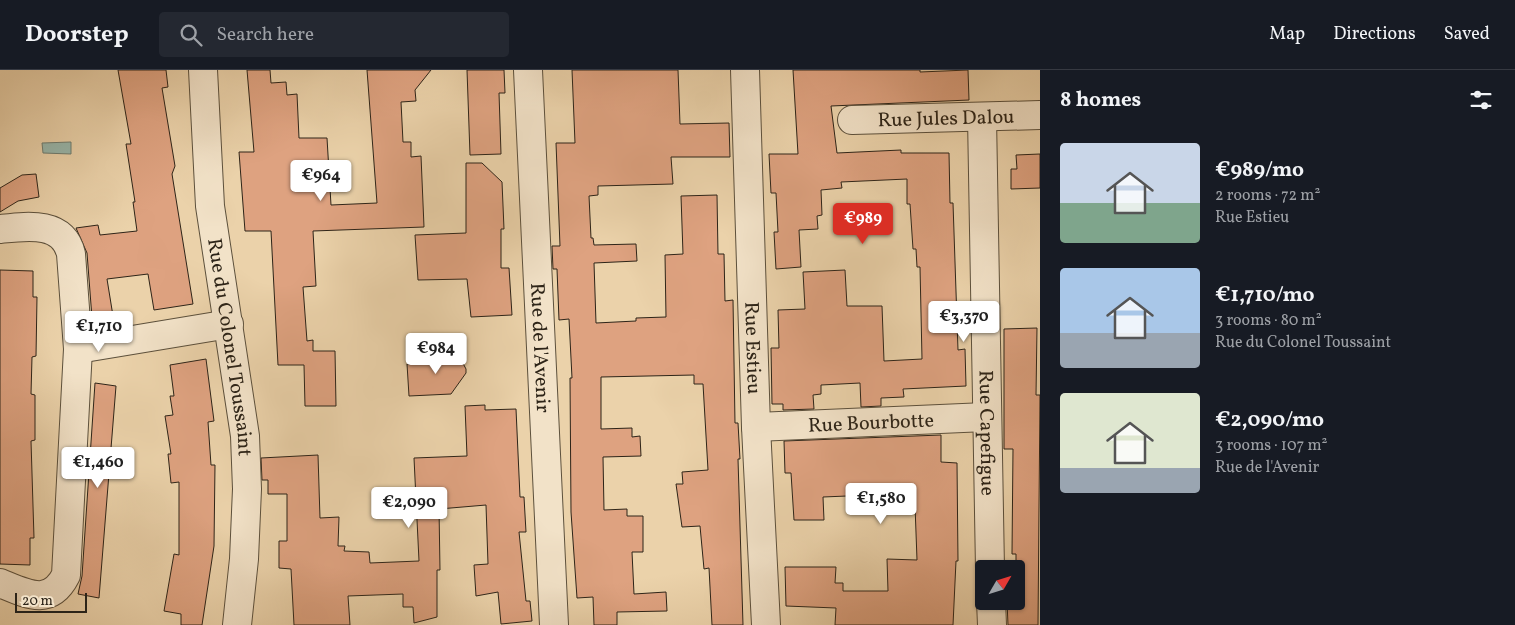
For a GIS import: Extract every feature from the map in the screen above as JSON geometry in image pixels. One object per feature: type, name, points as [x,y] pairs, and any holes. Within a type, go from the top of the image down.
[{"type":"street","name":"Rue du Colonel Toussaint","points":[[203,70],[210,206],[245,436],[247,480],[244,559],[237,625]]},
{"type":"street","name":"Rue de l'Avenir","points":[[528,70],[554,625]]},
{"type":"street","name":"Rue Estieu","points":[[745,70],[756,427],[766,625]]},
{"type":"street","name":"Rue Jules Dalou","points":[[852,120],[1040,115]]},
{"type":"street","name":"Rue Capefigue","points":[[982,117],[990,560]]},
{"type":"street","points":[[0,229],[42,227],[57,232],[68,241],[71,254],[78,350],[66,576],[60,588],[47,596],[28,594],[0,583]]},
{"type":"street","points":[[78,350],[229,324]]},
{"type":"street","name":"Rue Bourbotte","points":[[756,427],[986,417]]},
{"type":"street","points":[[991,610],[992,625]]},
{"type":"water","points":[[71,142],[71,154],[43,153],[42,143]]},
{"type":"building","points":[[118,70],[166,70],[168,87],[162,88],[175,166],[172,174],[193,304],[154,310],[148,274],[107,279],[113,316],[92,318],[87,253],[76,228],[98,225],[100,235],[137,231],[133,202],[135,202],[126,144],[131,144]]},
{"type":"building","points":[[247,70],[270,70],[271,83],[286,82],[287,95],[297,94],[299,138],[327,138],[331,205],[377,203],[367,70],[431,70],[415,90],[416,101],[401,102],[403,142],[411,142],[411,157],[421,156],[424,227],[313,231],[316,286],[303,287],[307,341],[313,340],[313,351],[335,351],[336,406],[305,406],[304,365],[278,365],[271,231],[245,231],[239,152],[254,152]]},
{"type":"building","points":[[467,70],[504,70],[505,93],[499,93],[501,154],[470,155]]},
{"type":"building","points":[[572,70],[678,70],[680,124],[729,123],[730,157],[671,157],[673,184],[598,186],[598,195],[589,196],[591,238],[593,238],[594,245],[636,244],[637,261],[594,263],[596,323],[636,321],[636,318],[666,317],[665,255],[683,254],[681,196],[717,195],[718,254],[724,254],[725,301],[733,300],[735,423],[738,423],[740,459],[738,459],[743,625],[712,625],[709,568],[704,569],[700,526],[682,527],[676,484],[683,484],[682,472],[708,470],[703,384],[694,384],[694,375],[601,377],[601,429],[632,428],[632,437],[640,436],[641,456],[603,457],[604,510],[627,509],[627,516],[643,516],[643,552],[632,552],[634,594],[666,592],[667,611],[617,612],[617,625],[594,625],[593,597],[577,598],[571,512],[570,378],[572,378],[569,319],[559,320],[557,269],[553,269],[552,246],[560,246],[556,143],[575,143]]},
{"type":"building","points":[[793,70],[920,70],[920,72],[968,70],[969,100],[831,106],[837,153],[901,150],[901,153],[949,153],[950,203],[953,203],[958,350],[965,349],[966,386],[903,389],[904,397],[881,398],[881,406],[861,407],[860,383],[821,385],[821,394],[813,395],[814,409],[783,410],[783,404],[772,404],[771,348],[779,348],[778,310],[805,309],[803,272],[845,270],[847,306],[882,306],[884,361],[922,359],[920,267],[917,267],[916,249],[913,249],[910,204],[907,204],[907,179],[841,182],[842,188],[821,190],[822,215],[817,216],[818,229],[799,230],[801,267],[776,269],[774,232],[778,232],[776,193],[771,193],[769,154],[798,154]]},
{"type":"building","points":[[1040,154],[1040,188],[1011,189],[1011,169],[1017,169],[1016,155]]},
{"type":"building","points":[[466,163],[482,163],[502,182],[504,229],[501,229],[501,268],[509,268],[512,315],[471,317],[467,279],[418,280],[415,235],[466,233]]},
{"type":"building","points":[[36,174],[39,197],[18,201],[0,212],[0,188],[22,175]]},
{"type":"building","points":[[0,270],[33,271],[33,297],[37,297],[36,356],[32,357],[31,394],[35,395],[35,440],[31,441],[34,538],[30,538],[30,565],[0,564]]},
{"type":"building","points":[[1037,328],[1036,395],[1040,395],[1038,625],[1008,625],[1007,610],[1025,610],[1025,560],[1016,560],[1016,554],[1012,554],[1013,449],[1004,449],[1004,329]]},
{"type":"building","points":[[457,352],[466,369],[466,373],[451,394],[409,396],[407,364],[426,364],[425,355]]},
{"type":"building","points":[[206,359],[214,421],[208,422],[211,465],[215,465],[214,546],[202,625],[181,625],[181,614],[164,611],[174,554],[179,555],[179,482],[171,483],[168,454],[171,454],[165,416],[173,415],[170,396],[174,396],[170,365]]},
{"type":"building","points":[[95,383],[116,386],[99,598],[78,594],[82,576]]},
{"type":"building","points":[[485,405],[485,410],[516,409],[520,497],[524,497],[526,532],[519,532],[526,601],[530,601],[532,621],[501,624],[498,592],[476,596],[474,565],[488,564],[486,505],[439,509],[440,570],[437,570],[437,617],[414,623],[413,607],[403,607],[403,594],[348,596],[350,625],[294,625],[291,569],[279,568],[279,541],[287,541],[287,494],[268,494],[268,480],[262,480],[261,458],[318,455],[320,518],[339,517],[338,546],[345,546],[344,551],[369,552],[370,563],[419,561],[414,458],[467,456],[465,406]]},
{"type":"building","points":[[941,435],[941,462],[957,463],[958,561],[956,561],[953,625],[835,625],[836,608],[786,606],[785,567],[836,567],[835,583],[843,583],[843,591],[888,591],[887,559],[917,560],[915,505],[872,507],[871,495],[823,497],[824,520],[794,520],[791,473],[785,473],[784,441]]}]
